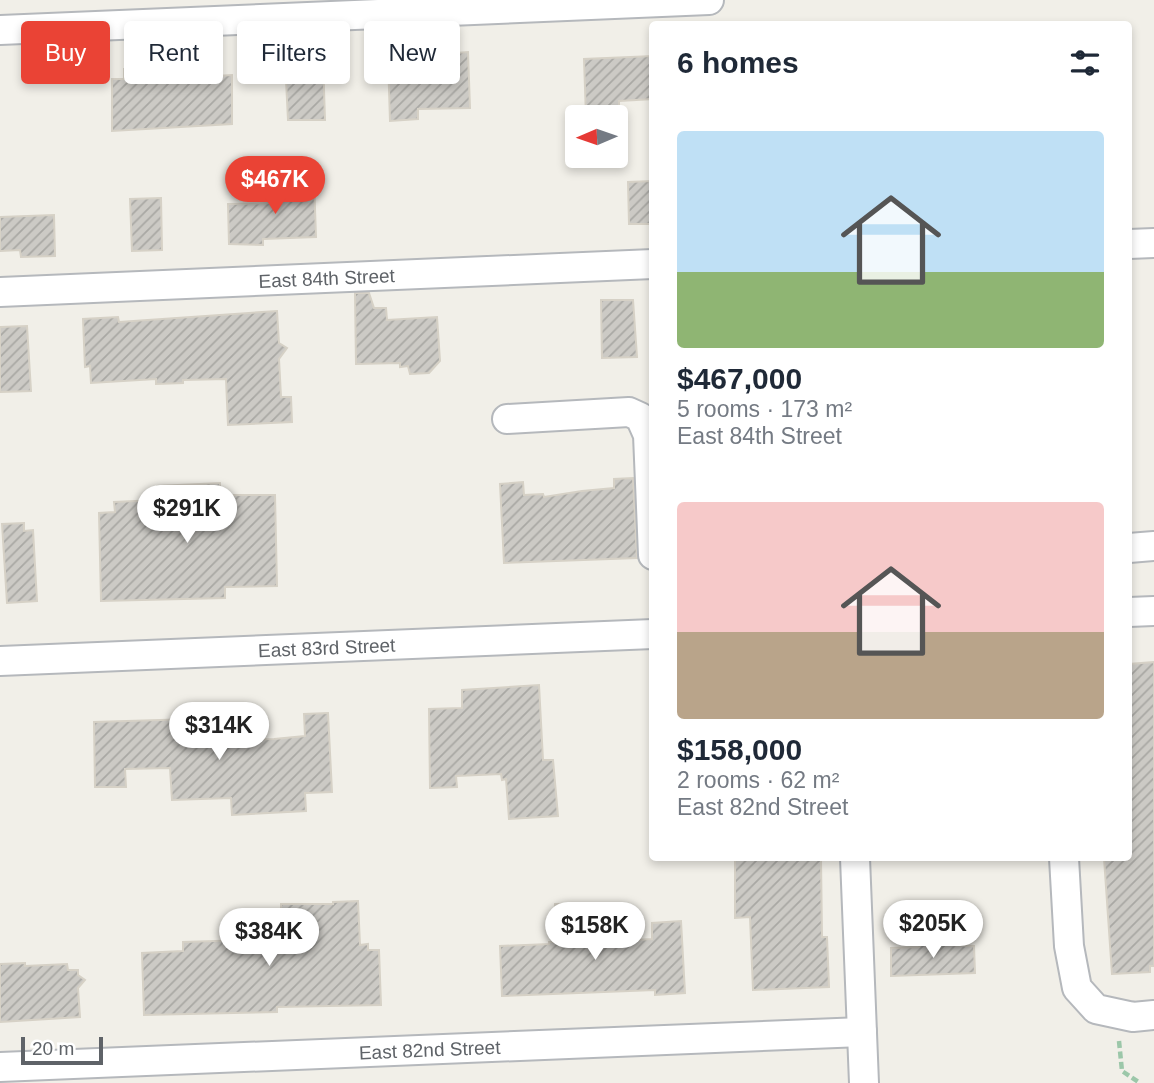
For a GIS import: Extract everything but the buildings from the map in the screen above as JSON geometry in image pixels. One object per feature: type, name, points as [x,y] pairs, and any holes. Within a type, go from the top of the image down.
[{"type":"street","points":[[0,30],[709,0]]},
{"type":"street","points":[[1132,244],[1154,243]]},
{"type":"street","name":"East 84th Street","points":[[0,292],[649,264]]},
{"type":"street","points":[[506,419],[629,412],[640,417],[648,435],[649,459]]},
{"type":"street","points":[[1132,548],[1154,546]]},
{"type":"street","points":[[1132,612],[1154,611]]},
{"type":"street","name":"East 83rd Street","points":[[0,662],[649,634]]},
{"type":"street","points":[[855,861],[864,1083]]},
{"type":"street","points":[[1065,861],[1069,946],[1077,988],[1096,1009],[1133,1017],[1154,1015]]},
{"type":"street","name":"East 82nd Street","points":[[0,1068],[862,1032]]},
{"type":"path","points":[[1118,1032],[1122,1071],[1140,1083]]}]
